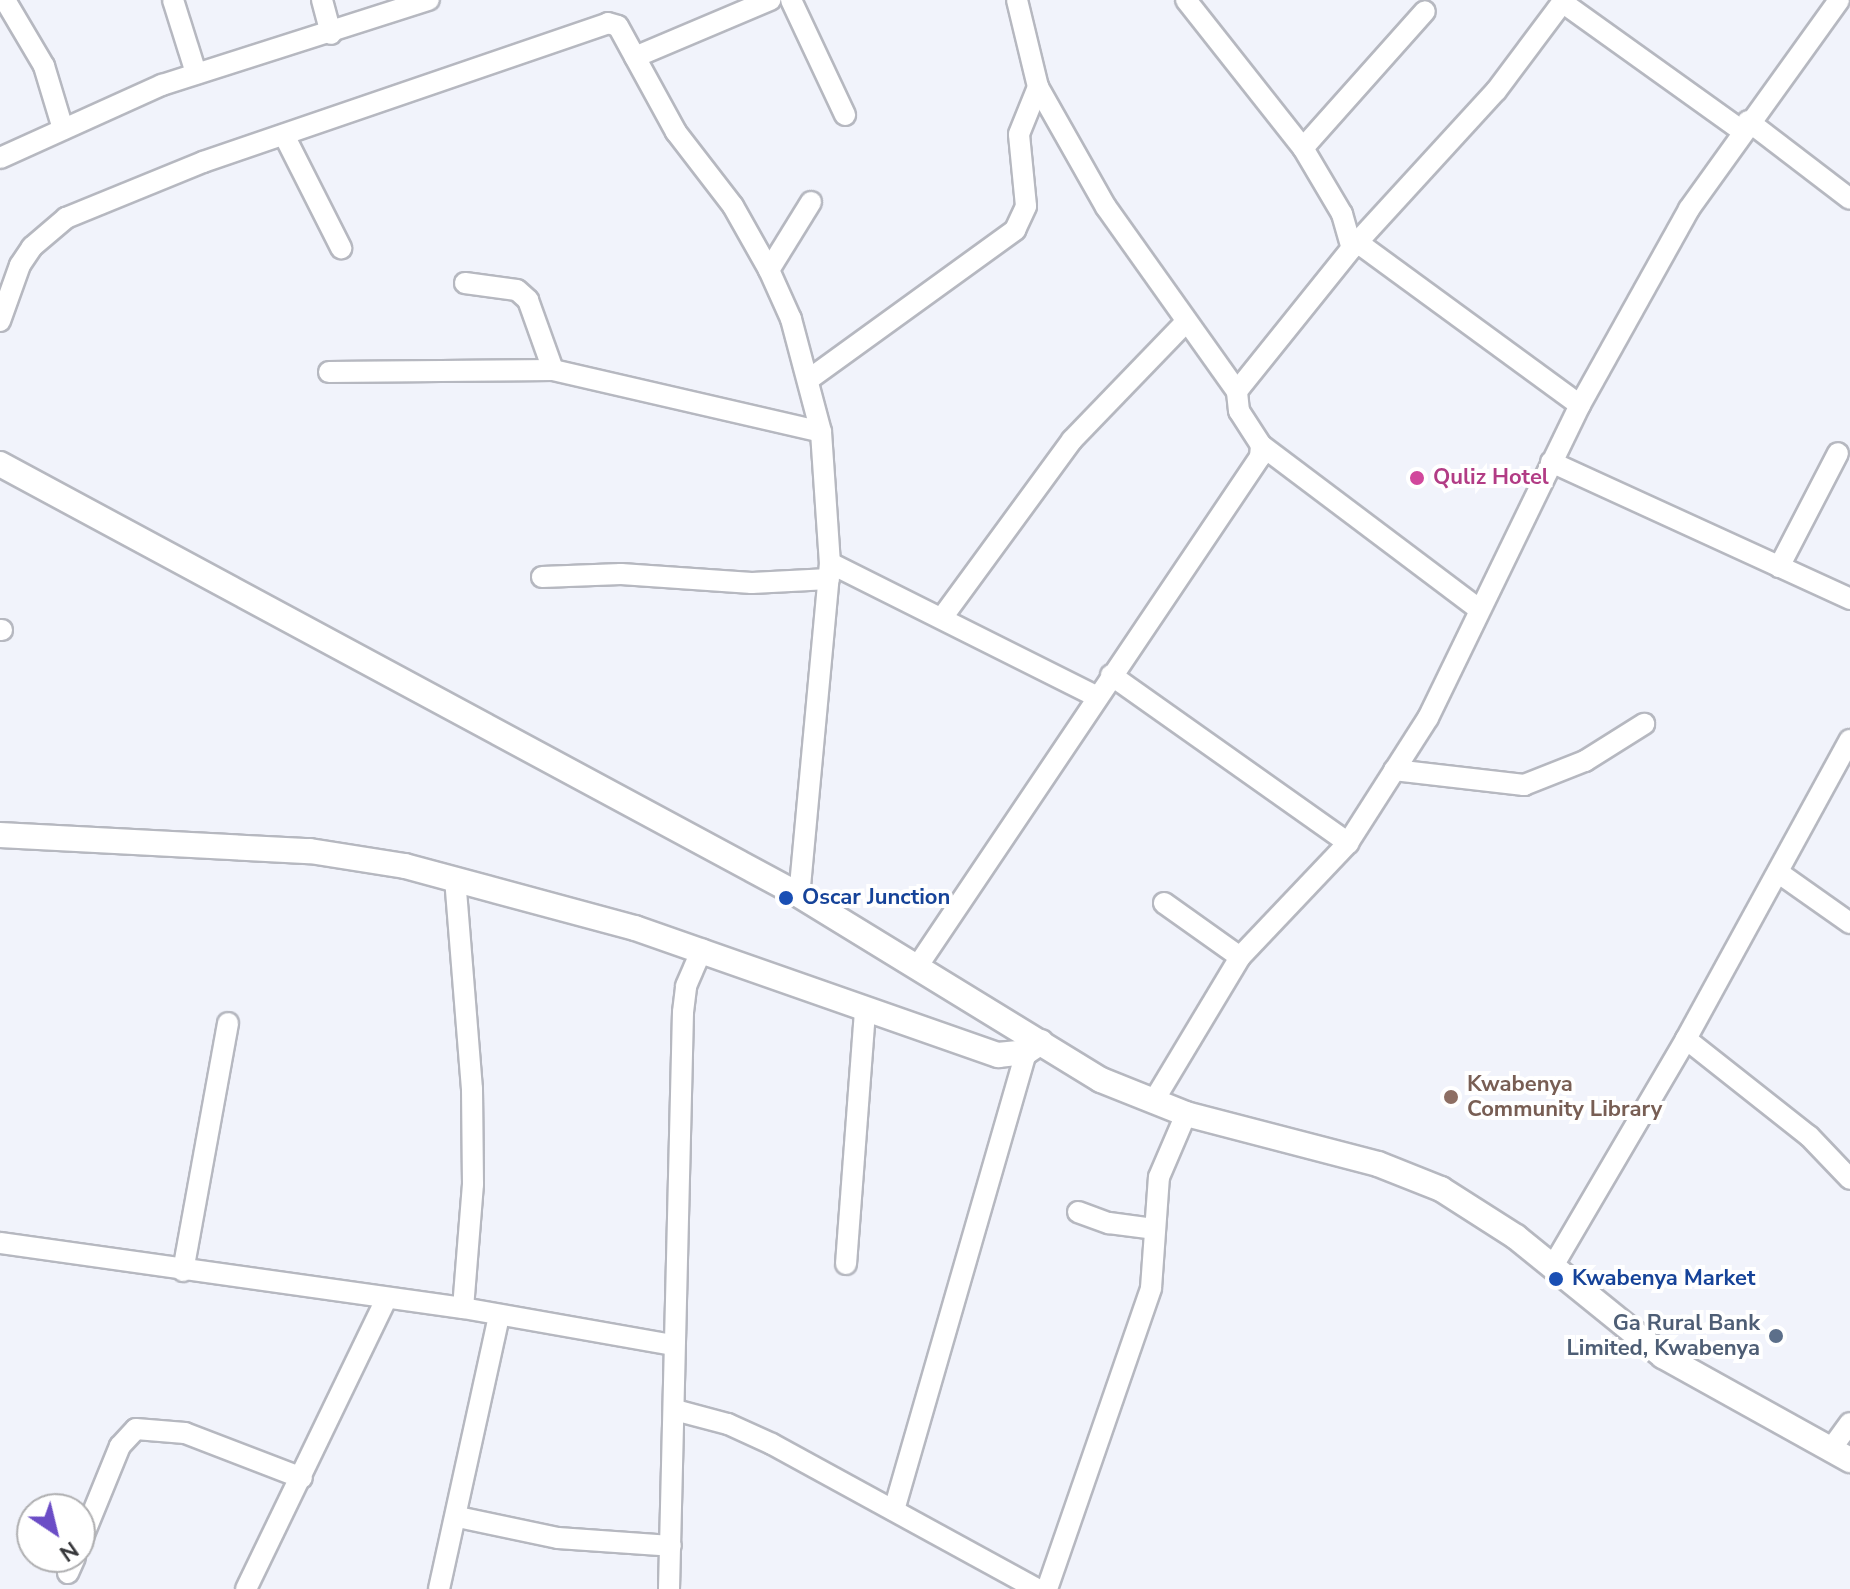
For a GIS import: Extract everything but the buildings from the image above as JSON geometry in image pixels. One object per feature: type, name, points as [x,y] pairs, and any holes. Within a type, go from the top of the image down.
[{"type":"main road","points":[[0,464],[799,895],[919,964],[1034,1047],[1101,1080],[1186,1114],[1424,1180],[1488,1217],[1663,1356],[1840,1455]]},
{"type":"main road","points":[[1,841],[310,851],[455,878],[702,949],[865,1011],[998,1055],[1034,1047]]},
{"type":"street","points":[[5,0],[44,66],[63,129]]},
{"type":"street","points":[[173,0],[196,73]]},
{"type":"street","points":[[322,0],[331,34]]},
{"type":"street","points":[[0,158],[196,73],[331,34],[429,0]]},
{"type":"street","points":[[635,57],[770,0]]},
{"type":"street","points":[[791,0],[845,115]]},
{"type":"street","points":[[1017,0],[1038,87],[1106,207],[1185,323],[1237,391],[1242,419],[1261,445],[1479,609]]},
{"type":"street","points":[[1186,0],[1303,148],[1342,214],[1355,245],[1580,405]]},
{"type":"street","points":[[1153,1102],[1240,957],[1348,843],[1428,718],[1580,405],[1689,209],[1744,126],[1839,0]]},
{"type":"street","points":[[1237,391],[1355,245],[1496,91],[1563,1],[1850,199]]},
{"type":"street","points":[[1303,148],[1425,11]]},
{"type":"street","points":[[0,321],[20,265],[32,247],[66,218],[284,135],[608,23],[618,26],[676,132],[733,206],[769,270],[791,319],[821,432],[830,571],[799,895]]},
{"type":"street","points":[[808,380],[1015,230],[1026,206],[1019,134],[1038,87]]},
{"type":"street","points":[[284,135],[341,248]]},
{"type":"street","points":[[769,270],[811,202]]},
{"type":"street","points":[[465,283],[517,290],[528,300],[553,370]]},
{"type":"street","points":[[944,615],[1072,440],[1185,323]]},
{"type":"street","points":[[329,372],[553,370],[821,432]]},
{"type":"street","points":[[919,964],[1096,696],[1237,493],[1260,457],[1261,445]]},
{"type":"street","points":[[1779,567],[1838,453]]},
{"type":"street","points":[[1551,462],[1850,599]]},
{"type":"street","points":[[542,577],[621,574],[752,583],[830,571],[944,615],[1096,696]]},
{"type":"street","points":[[1111,675],[1348,843]]},
{"type":"street","points":[[1394,770],[1524,785],[1551,778],[1644,724]]},
{"type":"street","points":[[1553,1266],[1686,1039],[1850,740]]},
{"type":"street","points":[[1779,873],[1850,923]]},
{"type":"street","points":[[455,878],[472,1089],[473,1184],[463,1308]]},
{"type":"street","points":[[1164,903],[1240,957]]},
{"type":"street","points":[[669,1589],[683,1012],[686,986],[702,949]]},
{"type":"street","points":[[846,1264],[865,1011]]},
{"type":"street","points":[[183,1271],[228,1023]]},
{"type":"street","points":[[1686,1039],[1799,1127],[1850,1179]]},
{"type":"street","points":[[894,1510],[1034,1047]]},
{"type":"street","points":[[1047,1589],[1151,1288],[1159,1177],[1186,1114]]},
{"type":"street","points":[[1078,1212],[1109,1223],[1154,1229]]},
{"type":"street","points":[[0,1243],[463,1308],[673,1345]]},
{"type":"street","points":[[246,1589],[386,1299]]},
{"type":"street","points":[[439,1589],[458,1517],[499,1316]]},
{"type":"street","points":[[675,1410],[728,1424],[772,1444],[1037,1589]]},
{"type":"street","points":[[1840,1455],[1850,1423]]},
{"type":"street","points":[[96,1505],[120,1446],[136,1429],[185,1433],[302,1478]]},
{"type":"street","points":[[458,1517],[558,1538],[671,1546]]},
{"type":"place","name":"Quliz Hotel","points":[[1417,478]]},
{"type":"place","name":"Oscar Junction","points":[[786,898]]},
{"type":"place","name":"Kwabenya Community Library","points":[[1451,1097]]},
{"type":"place","name":"Kwabenya Market","points":[[1556,1279]]},
{"type":"place","name":"Ga Rural Bank Limited, Kwabenya","points":[[1776,1336]]}]
